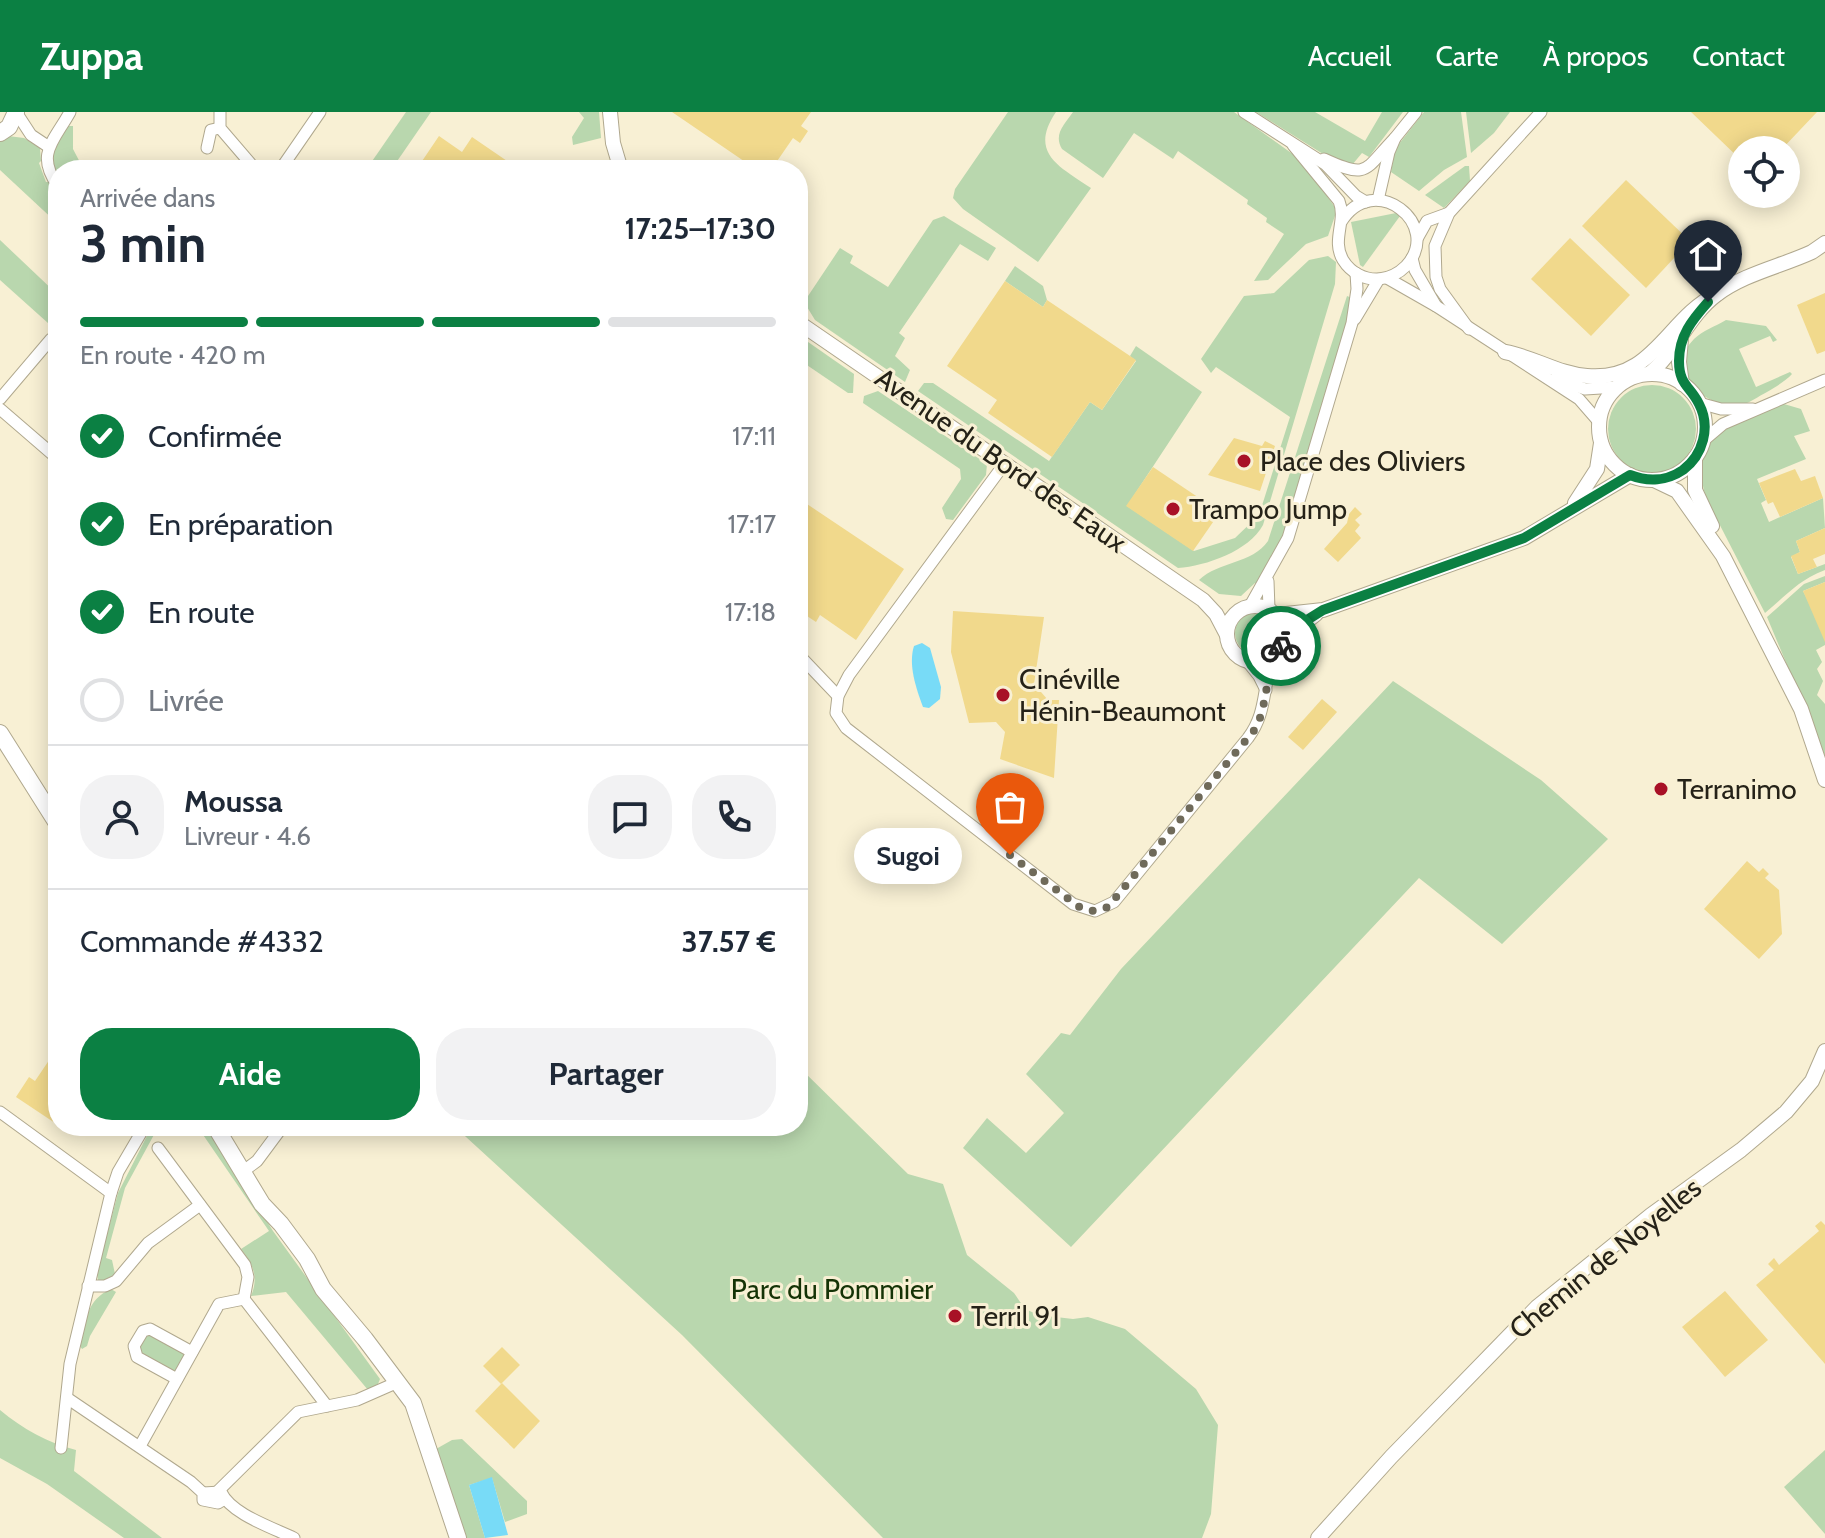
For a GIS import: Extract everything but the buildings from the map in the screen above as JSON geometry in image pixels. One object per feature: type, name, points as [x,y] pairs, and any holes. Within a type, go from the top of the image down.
[{"type":"main road","points":[[2,132],[16,112]]},
{"type":"main road","points":[[0,733],[48,809]]},
{"type":"main road","points":[[222,1136],[270,1199],[281,1224],[307,1259],[331,1283],[421,1420],[458,1538]]},
{"type":"main road","points":[[228,1136],[246,1171]]},
{"type":"street","points":[[16,112],[31,135],[49,147]]},
{"type":"street","points":[[48,167],[49,147],[70,112]]},
{"type":"street","points":[[220,112],[220,128],[247,160]]},
{"type":"street","points":[[287,160],[320,112]]},
{"type":"street","points":[[610,112],[618,160]]},
{"type":"street","points":[[1244,112],[1325,164],[1356,196],[1391,203],[1406,213],[1413,224],[1416,241]]},
{"type":"street","points":[[1293,145],[1347,171],[1356,172],[1373,163],[1416,112]]},
{"type":"street","points":[[1469,329],[1440,289],[1436,277],[1435,246],[1449,213],[1541,112]]},
{"type":"street","points":[[207,148],[211,130],[220,128]]},
{"type":"street","points":[[2,132],[31,135]]},
{"type":"street","points":[[1372,201],[1395,138]]},
{"type":"street","points":[[1293,145],[1331,188],[1342,209],[1338,248],[1345,264],[1356,273],[1383,279],[1436,306],[1579,399],[1599,422]]},
{"type":"street","points":[[1341,222],[1351,209],[1372,201]]},
{"type":"street","points":[[1436,306],[1415,270],[1412,258],[1416,241],[1427,221],[1449,213]]},
{"type":"street","points":[[1505,352],[1528,356],[1558,370],[1584,376],[1620,373],[1653,355],[1698,303],[1812,252],[1825,243]]},
{"type":"street","points":[[1352,323],[1383,279],[1400,272],[1412,258]]},
{"type":"street","points":[[1266,691],[1247,661],[1233,651],[1227,635],[1230,620],[1246,607],[1288,538],[1352,323],[1356,273]]},
{"type":"street","points":[[1649,374],[1664,362],[1696,316],[1717,294]]},
{"type":"street","name":"Avenue du Bord des Eaux","points":[[808,329],[1203,600],[1216,614],[1227,635]]},
{"type":"street","points":[[1681,339],[1679,362],[1682,384]]},
{"type":"street","points":[[0,399],[48,343]]},
{"type":"street","points":[[1534,371],[1585,389],[1617,387]]},
{"type":"street","points":[[1568,512],[1597,469],[1601,442],[1599,422],[1605,403],[1617,387],[1632,378],[1649,374],[1666,376],[1682,384],[1699,403],[1705,422],[1703,441]]},
{"type":"street","points":[[1654,480],[1677,474],[1695,458],[1710,432],[1757,408],[1825,380]]},
{"type":"street","points":[[1699,403],[1721,409],[1757,408]]},
{"type":"street","points":[[0,409],[48,450]]},
{"type":"street","points":[[1601,442],[1617,467],[1630,475],[1654,480],[1677,491],[1723,556],[1801,709],[1825,780]]},
{"type":"street","points":[[1695,458],[1695,490],[1719,539],[1723,556]]},
{"type":"street","points":[[1005,463],[849,675],[838,696],[836,713],[846,728],[1073,904],[1095,911],[1108,907],[1121,895],[1248,738],[1262,716],[1275,655],[1283,640],[1300,624],[1323,610],[1524,538],[1630,475]]},
{"type":"street","points":[[1268,573],[1273,612],[1282,624],[1283,640]]},
{"type":"street","name":"Avenue du Bord des Eaux","points":[[1203,600],[1246,607]]},
{"type":"street","points":[[1246,607],[1273,612],[1323,610]]},
{"type":"street","points":[[1247,661],[1261,661],[1275,655]]},
{"type":"street","points":[[808,664],[838,696]]},
{"type":"street","name":"Chemin de Noyelles","points":[[1318,1538],[1359,1490],[1537,1307],[1655,1211],[1741,1150],[1786,1112],[1812,1081],[1825,1051]]},
{"type":"street","points":[[0,1112],[111,1193]]},
{"type":"street","points":[[61,1448],[70,1364],[111,1193],[118,1172],[139,1136]]},
{"type":"street","points":[[246,1171],[275,1136]]},
{"type":"street","points":[[158,1148],[247,1269],[244,1299],[327,1406]]},
{"type":"street","points":[[88,1286],[105,1286],[116,1281],[148,1243],[200,1205]]},
{"type":"street","points":[[140,1446],[220,1302],[244,1299]]},
{"type":"street","points":[[177,1379],[137,1357],[134,1346],[143,1331],[150,1329],[192,1352]]},
{"type":"street","points":[[220,1496],[295,1415],[357,1400],[398,1382]]},
{"type":"street","points":[[67,1398],[140,1446],[203,1493],[220,1496],[294,1538]]},
{"type":"green space","points":[[406,112],[431,112],[398,160],[373,160]]},
{"type":"green space","points":[[579,112],[599,112],[601,138],[573,145],[572,137],[584,118]]},
{"type":"green space","points":[[1008,112],[1056,112],[1045,138],[1051,158],[1091,188],[1038,262],[963,209],[953,198],[955,189]]},
{"type":"green space","points":[[1073,112],[1234,112],[1301,160],[1337,210],[1328,236],[1306,244],[1268,280],[1254,281],[1284,234],[1266,222],[1267,218],[1247,204],[1248,200],[1178,151],[1173,159],[1134,133],[1103,178],[1062,149],[1059,134]]},
{"type":"green space","points":[[1256,112],[1315,112],[1365,141],[1382,112],[1403,112],[1369,157],[1362,153],[1352,165],[1331,159]]},
{"type":"green space","points":[[1424,112],[1461,112],[1467,157],[1444,170],[1419,191],[1391,172],[1395,149]]},
{"type":"green space","points":[[1466,112],[1510,112],[1494,133],[1471,153]]},
{"type":"green space","points":[[67,126],[73,126],[73,149],[79,160],[54,160],[59,140]]},
{"type":"green space","points":[[8,136],[24,138],[40,148],[39,163],[48,182],[48,215],[0,170],[0,140]]},
{"type":"green space","points":[[1469,166],[1470,181],[1444,208],[1425,195]]},
{"type":"green space","points":[[1396,213],[1400,216],[1363,267],[1351,222]]},
{"type":"green space","points":[[944,216],[996,248],[988,261],[960,244],[899,333],[905,338],[895,356],[910,370],[905,382],[815,320],[808,309],[808,296],[840,248],[853,256],[850,263],[888,287],[933,220]]},
{"type":"green space","points":[[0,240],[48,286],[48,323],[0,280]]},
{"type":"green space","points":[[1328,256],[1336,262],[1335,284],[1263,525],[1237,550],[1214,560],[1178,568],[918,391],[924,383],[933,383],[1049,461],[1090,402],[1102,410],[1136,361],[1130,356],[1136,346],[1202,392],[1127,506],[1194,551],[1235,538],[1259,515],[1290,417],[1216,367],[1211,373],[1201,359],[1244,296],[1274,293],[1309,260]]},
{"type":"green space","points":[[1015,266],[1043,286],[1047,300],[1043,307],[1005,281]]},
{"type":"green space","points":[[1347,296],[1352,298],[1350,318],[1284,534],[1259,584],[1255,583],[1241,596],[1219,594],[1199,580],[1216,569],[1253,554],[1268,541]]},
{"type":"green space","points":[[1726,320],[1766,326],[1777,340],[1773,342],[1770,336],[1739,349],[1756,387],[1790,372],[1792,374],[1767,392],[1739,406],[1713,401],[1702,394],[1692,385],[1683,363],[1694,339]]},
{"type":"green space","points":[[808,342],[854,374],[853,393],[848,393],[808,366]]},
{"type":"green space","points":[[1652,385],[1669,389],[1683,398],[1692,412],[1696,429],[1692,446],[1683,460],[1669,469],[1652,473],[1635,469],[1621,460],[1612,446],[1608,429],[1612,412],[1621,398],[1635,389]]},
{"type":"green space","points":[[878,391],[987,464],[986,475],[953,520],[946,519],[942,508],[961,479],[960,469],[863,403],[864,396]]},
{"type":"green space","points":[[1784,404],[1801,409],[1810,431],[1794,436],[1806,459],[1757,479],[1766,500],[1761,503],[1769,522],[1823,498],[1825,528],[1796,541],[1800,552],[1791,557],[1798,574],[1825,564],[1825,570],[1800,584],[1765,613],[1706,498],[1703,459],[1709,445],[1733,425]]},
{"type":"green space","points":[[1825,576],[1825,582],[1803,591],[1825,633],[1825,645],[1816,650],[1822,662],[1817,669],[1823,681],[1817,695],[1825,704],[1825,756],[1767,617],[1804,584]]},
{"type":"green space","points":[[1256,612],[1271,618],[1277,633],[1271,648],[1256,654],[1241,648],[1235,633],[1241,618]]},
{"type":"green space","points":[[1393,681],[1541,780],[1608,839],[1502,944],[1419,878],[1071,1247],[963,1148],[987,1118],[1026,1153],[1064,1113],[1026,1074],[1061,1033],[1070,1035],[1121,969]]},
{"type":"green space","name":"Parc du Pommier","points":[[808,1076],[908,1174],[943,1184],[967,1255],[1014,1293],[1025,1309],[1039,1315],[1073,1319],[1088,1317],[1125,1329],[1196,1389],[1218,1425],[1211,1514],[1202,1538],[883,1538],[682,1335],[465,1136],[808,1136]]},
{"type":"green space","points":[[147,1136],[153,1136],[125,1188],[106,1258],[112,1260],[115,1274],[107,1280],[98,1280],[97,1273],[118,1193]]},
{"type":"green space","points":[[204,1136],[213,1136],[273,1231],[380,1379],[378,1384],[368,1390],[286,1292],[251,1296],[254,1271],[241,1249],[269,1231]]},
{"type":"green space","points":[[111,1289],[116,1292],[87,1346],[82,1349],[80,1346],[88,1312],[96,1299]]},
{"type":"green space","points":[[148,1332],[188,1353],[176,1374],[138,1354],[137,1350]]},
{"type":"green space","points":[[0,1410],[36,1434],[76,1450],[74,1471],[162,1538],[124,1538],[47,1484],[0,1458]]},
{"type":"green space","points":[[462,1439],[527,1501],[527,1514],[505,1522],[492,1478],[469,1485],[485,1538],[463,1538],[436,1449],[452,1440]]},
{"type":"green space","points":[[1825,1450],[1825,1534],[1784,1487]]},
{"type":"water","points":[[922,643],[930,648],[941,687],[940,699],[929,708],[923,707],[912,669],[914,646]]},
{"type":"water","points":[[492,1477],[508,1535],[485,1538],[469,1485]]},
{"type":"way so far","points":[[1010,855],[1082,909],[1095,911],[1108,907],[1256,728],[1265,706],[1270,665],[1281,646]]},
{"type":"place","name":"Place des Oliviers","points":[[1244,461]]},
{"type":"place","name":"Trampo Jump","points":[[1173,509]]},
{"type":"place","name":"Cinéville Hénin-Beaumont","points":[[1003,695]]},
{"type":"place","name":"Terranimo","points":[[1661,789]]},
{"type":"place","name":"Sugoi","points":[[1010,855]]},
{"type":"place","name":"Terril 91","points":[[955,1316]]},
{"type":"route","points":[[1281,646],[1299,625],[1323,610],[1524,538],[1630,475],[1654,480],[1677,474],[1687,467],[1700,449],[1705,422],[1695,396],[1682,384],[1679,362],[1681,339],[1708,302]]}]
